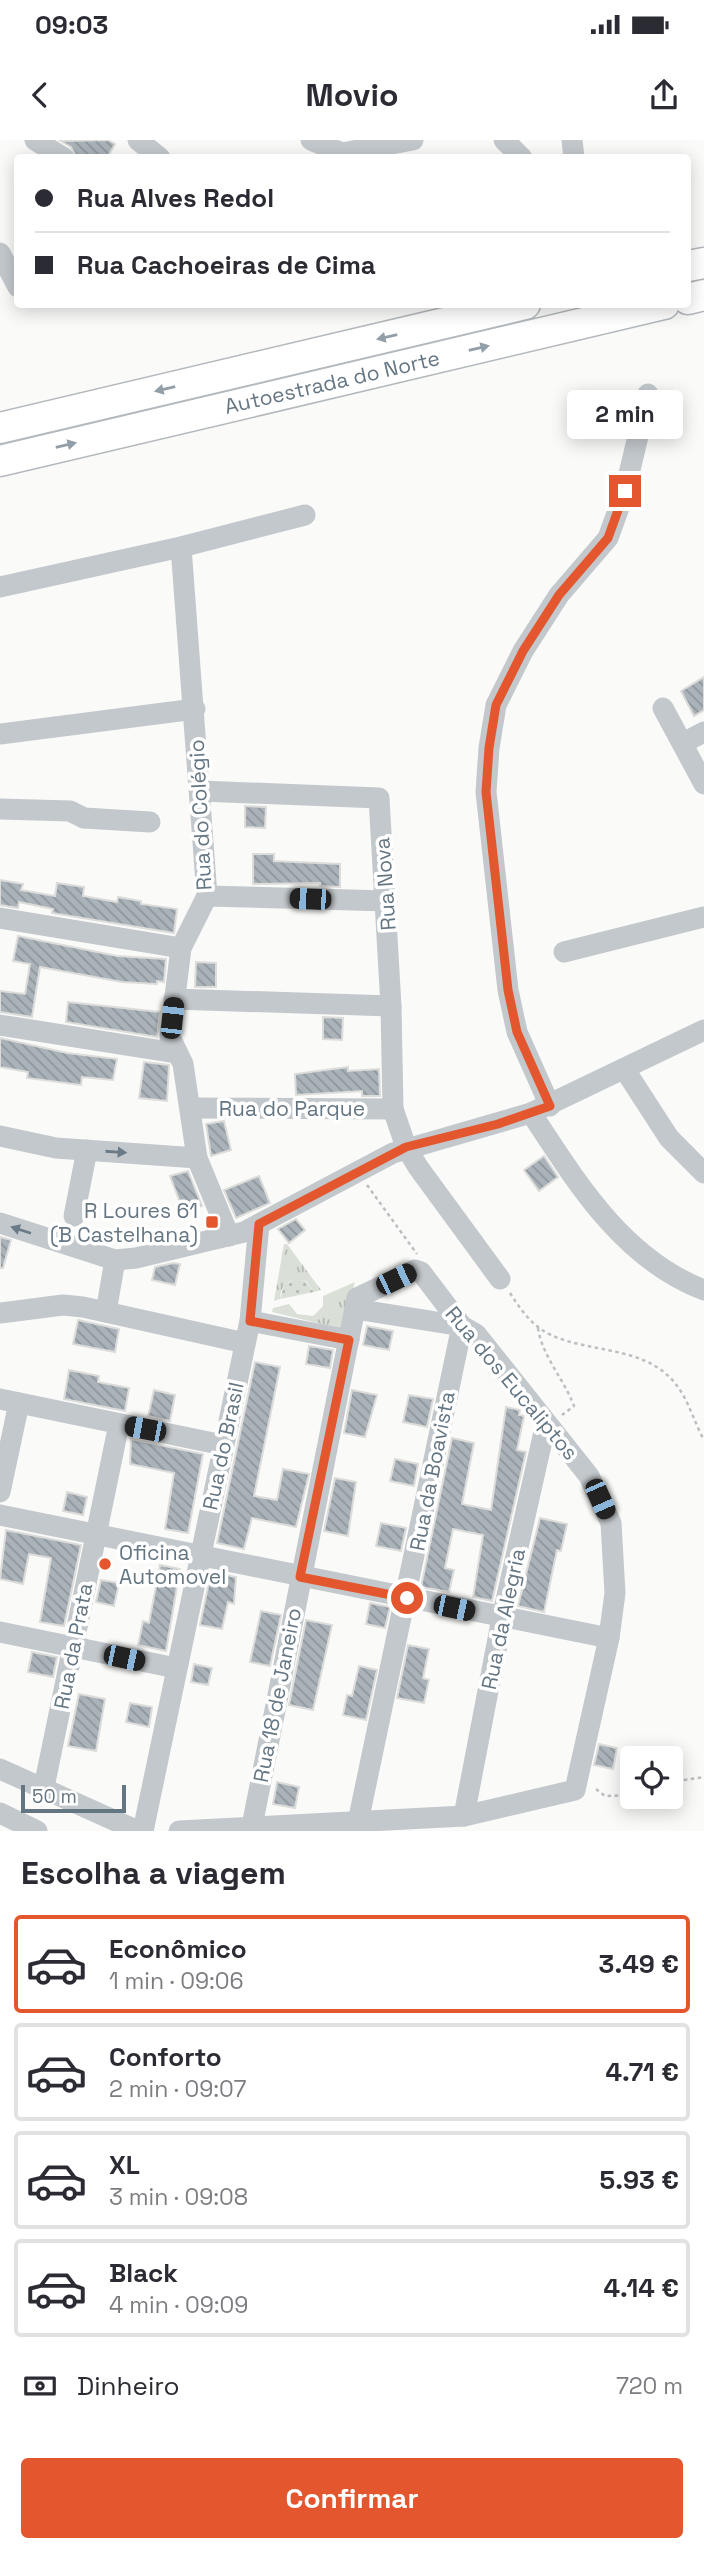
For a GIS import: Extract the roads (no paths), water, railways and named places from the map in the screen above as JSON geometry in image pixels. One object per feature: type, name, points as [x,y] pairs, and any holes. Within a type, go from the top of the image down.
[{"type":"highway","name":"Autoestrada do Norte","points":[[0,428],[508,308]]},
{"type":"highway","name":"Autoestrada do Norte","points":[[0,460],[647,308]]},
{"type":"street","points":[[35,140],[58,154]]},
{"type":"street","points":[[138,140],[155,154]]},
{"type":"street","points":[[310,140],[342,153],[413,140]]},
{"type":"street","points":[[505,140],[518,154]]},
{"type":"street","points":[[0,253],[14,279]]},
{"type":"street","points":[[648,394],[625,491],[608,538],[559,595],[523,651],[496,705],[486,792],[508,990],[517,1032],[541,1110],[578,1185],[626,1242],[678,1280],[704,1290]]},
{"type":"street","points":[[0,587],[181,547],[305,515]]},
{"type":"street","name":"Rua do Colégio","points":[[181,547],[207,895],[181,948],[170,1037],[183,1065],[197,1158],[229,1236]]},
{"type":"street","points":[[663,708],[704,783]]},
{"type":"street","points":[[0,734],[195,709]]},
{"type":"street","points":[[683,743],[704,732]]},
{"type":"street","name":"Rua Nova","points":[[201,791],[379,798],[387,901],[393,1109],[406,1147],[500,1279]]},
{"type":"street","points":[[0,809],[70,811],[84,818],[150,822]]},
{"type":"street","points":[[207,895],[387,901]]},
{"type":"street","points":[[564,952],[704,917]]},
{"type":"street","points":[[0,918],[181,948]]},
{"type":"street","points":[[174,999],[391,1006]]},
{"type":"street","points":[[0,1025],[176,1053]]},
{"type":"street","points":[[0,1223],[115,1260],[136,1258],[229,1236],[259,1224],[406,1147],[485,1128],[541,1110],[704,1030]]},
{"type":"street","points":[[625,1070],[669,1138],[704,1173]]},
{"type":"street","name":"Rua do Parque","points":[[191,1108],[393,1109]]},
{"type":"street","points":[[0,1136],[56,1147],[197,1158]]},
{"type":"street","points":[[74,1216],[87,1150]]},
{"type":"street","name":"Rua do Brasil","points":[[141,1831],[250,1321],[259,1224]]},
{"type":"street","points":[[106,1312],[115,1260]]},
{"type":"street","name":"Rua dos Eucaliptos","points":[[355,1310],[357,1298],[418,1271],[462,1326],[476,1334],[589,1476],[611,1523],[615,1593],[586,1790],[464,1816]]},
{"type":"street","points":[[0,1313],[63,1306],[106,1312],[245,1343]]},
{"type":"street","points":[[355,1310],[462,1326]]},
{"type":"street","name":"Rua 18 de Janeiro","points":[[252,1826],[355,1310]]},
{"type":"street","points":[[250,1321],[349,1340]]},
{"type":"street","name":"Rua da Boavista","points":[[358,1822],[462,1326]]},
{"type":"street","points":[[0,1492],[9,1401],[223,1445]]},
{"type":"street","name":"Rua da Prata","points":[[44,1787],[119,1424]]},
{"type":"street","name":"Rua da Alegria","points":[[464,1816],[502,1618],[547,1424]]},
{"type":"street","points":[[0,1515],[609,1638]]},
{"type":"street","points":[[0,1632],[176,1668]]},
{"type":"street","points":[[0,1769],[141,1831]]},
{"type":"street","points":[[0,1813],[37,1831]]},
{"type":"street","points":[[179,1831],[464,1816]]},
{"type":"place","name":"R Loures 61 (B Castelhana)","points":[[212,1222]]},
{"type":"place","name":"Oficina Automovel","points":[[105,1564]]}]
